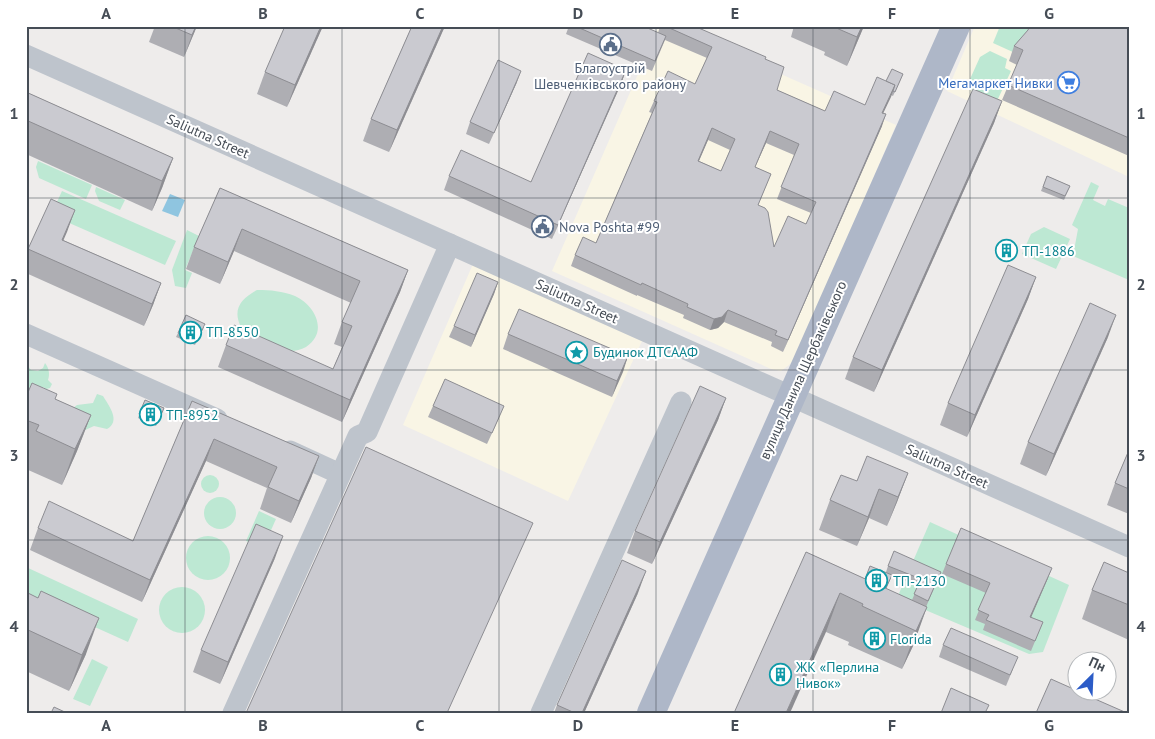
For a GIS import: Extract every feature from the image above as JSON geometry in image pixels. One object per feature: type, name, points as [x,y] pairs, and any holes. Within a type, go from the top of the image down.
[{"type":"main road","name":"вулиця Данила Щербаківського","points":[[651,713],[956,26]]},
{"type":"street","name":"Saliutna Street","points":[[26,55],[1129,547]]},
{"type":"street","points":[[233,713],[358,436],[367,432],[450,244]]},
{"type":"street","points":[[26,334],[233,426]]},
{"type":"street","points":[[541,713],[681,402]]},
{"type":"street","points":[[268,442],[340,474]]},
{"type":"shaded area","points":[[659,26],[672,26],[896,125],[796,357],[781,371],[771,369],[552,271]]},
{"type":"shaded area","name":"Мегамаркет Нивки","points":[[975,26],[1129,26],[1129,177],[947,91]]},
{"type":"shaded area","points":[[473,264],[642,341],[568,501],[403,425]]},
{"type":"green space","points":[[1000,26],[1031,26],[1015,53],[993,43]]},
{"type":"green space","points":[[990,51],[1007,59],[1005,68],[1011,71],[997,101],[966,88],[980,57]]},
{"type":"green space","points":[[38,161],[92,185],[86,199],[39,178],[36,167]]},
{"type":"green space","points":[[1091,182],[1099,186],[1093,200],[1105,206],[1108,199],[1129,208],[1129,280],[1073,256],[1078,229],[1072,225]]},
{"type":"green space","points":[[96,187],[125,200],[120,210],[99,201],[95,191]]},
{"type":"green space","points":[[62,191],[176,241],[165,265],[51,215]]},
{"type":"green space","points":[[1044,227],[1070,239],[1056,269],[1022,254],[1031,234]]},
{"type":"green space","points":[[187,230],[199,236],[185,270],[192,273],[186,288],[175,286],[172,270]]},
{"type":"green space","points":[[257,290],[290,294],[302,300],[317,319],[317,334],[313,341],[300,350],[288,351],[270,346],[245,334],[238,321],[238,310],[246,297]]},
{"type":"green space","points":[[26,356],[29,356],[27,365],[31,370],[38,371],[43,368],[45,363],[49,371],[48,380],[52,384],[50,388],[46,389],[43,387],[33,392],[26,392]]},
{"type":"green space","points":[[97,394],[103,396],[108,404],[113,422],[107,429],[94,426],[83,431],[72,409],[77,405],[93,403]]},
{"type":"green space","points":[[206,475],[214,475],[219,480],[217,491],[206,493],[201,488],[201,480]]},
{"type":"green space","points":[[220,497],[231,502],[236,513],[231,524],[220,529],[209,524],[204,513],[209,502]]},
{"type":"green space","points":[[259,511],[276,519],[263,548],[246,541]]},
{"type":"green space","points":[[930,522],[1069,585],[1043,652],[1029,654],[897,598]]},
{"type":"green space","points":[[208,536],[220,540],[226,546],[230,558],[226,570],[220,576],[208,580],[196,576],[190,570],[186,558],[190,546],[196,540]]},
{"type":"green space","points":[[26,567],[138,619],[128,642],[26,596]]},
{"type":"green space","points":[[177,587],[187,587],[201,597],[205,610],[201,623],[195,629],[187,633],[177,633],[163,623],[159,615],[159,605],[169,591]]},
{"type":"green space","points":[[92,659],[108,667],[90,706],[73,699]]},
{"type":"water","points":[[170,194],[185,200],[178,217],[162,211]]},
{"type":"building","points":[[171,26],[196,26],[192,35]]},
{"type":"building","points":[[285,26],[321,26],[295,85],[265,72]]},
{"type":"building","points":[[412,26],[443,26],[397,130],[371,119]]},
{"type":"building","points":[[575,26],[643,26],[666,36],[655,61]]},
{"type":"building","points":[[665,26],[694,26],[766,57],[765,59],[784,67],[777,90],[825,111],[834,91],[865,105],[877,77],[895,85],[882,113],[886,114],[788,340],[775,335],[777,331],[728,310],[722,317],[714,319],[687,307],[688,304],[575,255],[583,237],[596,243],[657,102],[654,101],[668,71],[695,84],[712,47]],"holes":[[[712,128],[735,139],[721,171],[698,161]],[[770,131],[799,144],[781,187],[816,202],[806,224],[788,216],[774,247],[768,212],[765,208],[758,205],[771,174],[755,167]]]},
{"type":"building","points":[[834,26],[862,26],[857,37]]},
{"type":"building","name":"Мегамаркет Нивки","points":[[1030,26],[1129,26],[1129,138],[1008,85],[1023,50],[1014,46]]},
{"type":"building","points":[[588,53],[626,70],[558,225],[449,176],[461,150],[531,182]]},
{"type":"building","points":[[498,60],[521,71],[494,133],[470,122]]},
{"type":"building","points":[[892,69],[903,74],[895,92],[893,91],[895,85],[886,81]]},
{"type":"building","points":[[973,89],[1002,101],[882,370],[853,357]]},
{"type":"building","points":[[26,92],[173,158],[162,181],[26,120]]},
{"type":"building","points":[[1047,176],[1070,186],[1065,196],[1043,187]]},
{"type":"building","points":[[220,188],[408,270],[350,400],[226,345],[234,325],[333,369],[352,326],[342,322],[360,281],[242,229],[228,262],[194,247]]},
{"type":"building","points":[[51,199],[75,210],[62,240],[161,283],[152,304],[28,249]]},
{"type":"building","points":[[1008,265],[1036,277],[975,415],[948,403]]},
{"type":"building","points":[[477,273],[498,282],[475,335],[454,326]]},
{"type":"building","points":[[1090,303],[1116,315],[1054,454],[1028,442]]},
{"type":"building","points":[[519,309],[628,356],[617,381],[508,334]]},
{"type":"building","name":"ТП-8550","points":[[186,315],[205,324],[197,341],[178,333]]},
{"type":"building","points":[[445,379],[504,406],[492,433],[433,406]]},
{"type":"building","points":[[32,383],[57,394],[55,399],[91,415],[75,449],[36,431],[39,425],[26,420],[26,397]]},
{"type":"building","points":[[700,386],[726,398],[660,542],[635,531]]},
{"type":"building","name":"ТП-8952","points":[[145,400],[164,408],[158,422],[139,414]]},
{"type":"building","points":[[192,401],[319,456],[299,501],[268,487],[277,467],[214,439],[150,580],[38,528],[49,501],[133,541]]},
{"type":"building","points":[[366,447],[533,523],[447,713],[246,713]]},
{"type":"building","points":[[1129,450],[1129,489],[1115,483]]},
{"type":"building","points":[[867,456],[908,473],[898,497],[879,489],[868,517],[830,500],[841,475],[857,481]]},
{"type":"building","points":[[256,524],[283,536],[228,662],[201,650]]},
{"type":"building","points":[[961,528],[1052,568],[1030,617],[1043,622],[1035,641],[986,620],[989,615],[978,610],[990,583],[946,564]]},
{"type":"building","points":[[894,551],[941,572],[928,601],[914,594],[921,579],[888,566]]},
{"type":"building","points":[[806,552],[927,607],[916,631],[862,606],[863,604],[840,593],[786,713],[734,713]]},
{"type":"building","points":[[622,560],[646,571],[582,713],[575,713],[557,705]]},
{"type":"building","points":[[1104,562],[1129,573],[1129,605],[1092,590]]},
{"type":"building","name":"ТП-2130","points":[[870,566],[892,575],[886,588],[865,579]]},
{"type":"building","points":[[41,591],[99,618],[82,655],[26,629],[26,592],[38,598]]},
{"type":"building","points":[[951,628],[1018,657],[1010,675],[943,645]]},
{"type":"building","points":[[1051,679],[1068,687],[1068,702],[1102,702],[1127,713],[1036,713]]},
{"type":"building","points":[[951,688],[989,705],[985,713],[941,713]]},
{"type":"building","points":[[54,707],[67,713],[51,713]]},
{"type":"place","name":"Благоустрій Шевченківського району","points":[[610,45]]},
{"type":"place","name":"Мегамаркет Нивки","points":[[1069,83]]},
{"type":"place","name":"Nova Poshta #99","points":[[543,227]]},
{"type":"place","name":"ТП-1886","points":[[1006,251]]},
{"type":"place","name":"ТП-8550","points":[[190,332]]},
{"type":"place","name":"Будинок ДТСААФ","points":[[577,352]]},
{"type":"place","name":"ТП-8952","points":[[150,415]]},
{"type":"place","name":"ТП-2130","points":[[877,581]]},
{"type":"place","name":"Florida","points":[[874,639]]},
{"type":"place","name":"ЖК «Перлина Нивок»","points":[[780,675]]}]
